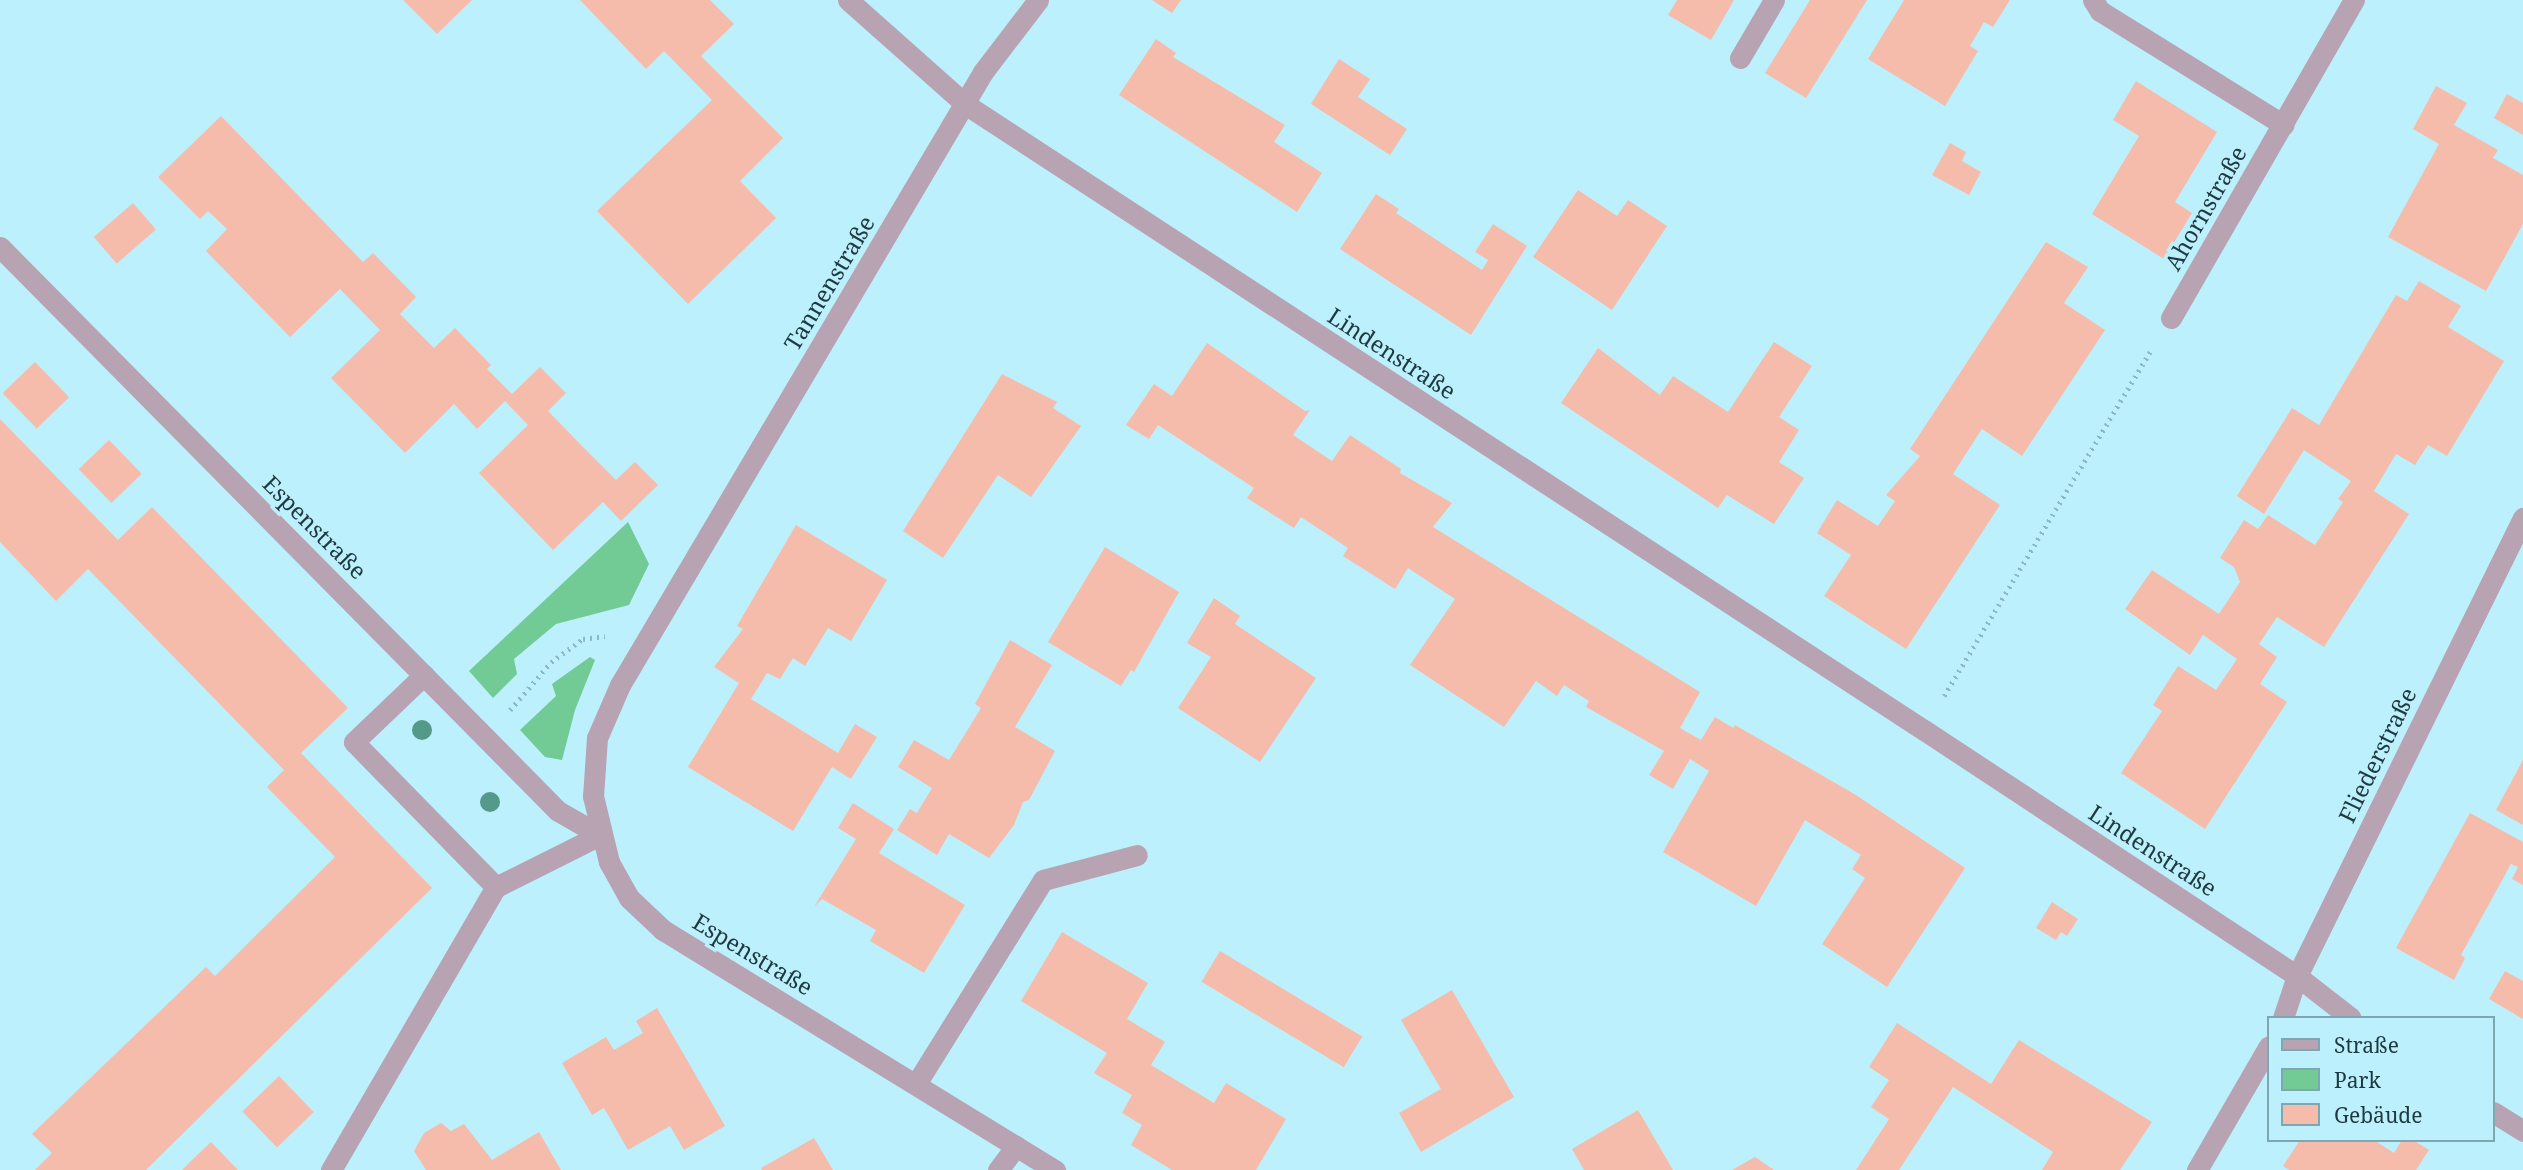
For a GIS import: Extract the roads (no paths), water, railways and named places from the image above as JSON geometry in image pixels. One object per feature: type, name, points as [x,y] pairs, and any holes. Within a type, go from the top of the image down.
[{"type":"street","name":"Lindenstraße","points":[[848,0],[965,104],[1924,730],[2297,976],[2348,1016]]},
{"type":"street","name":"Tannenstraße","points":[[673,598],[983,72],[1038,0]]},
{"type":"street","points":[[1740,58],[1774,0]]},
{"type":"street","points":[[2093,0],[2100,11],[2284,125]]},
{"type":"street","name":"Ahornstraße","points":[[2171,318],[2354,0]]},
{"type":"street","name":"Espenstraße","points":[[0,247],[558,811],[600,835]]},
{"type":"street","name":"Fliederstraße","points":[[2284,1016],[2297,976],[2523,518]]},
{"type":"street","name":"Espenstraße","points":[[673,598],[645,642],[597,738],[593,796],[600,835],[629,898],[663,930],[1055,1170]]},
{"type":"street","points":[[424,674],[354,742],[496,887]]},
{"type":"street","points":[[331,1170],[496,887],[600,835]]},
{"type":"street","points":[[916,1084],[1043,880],[1136,855]]},
{"type":"street","points":[[2197,1170],[2268,1048]]},
{"type":"street","points":[[2495,1113],[2523,1131]]},
{"type":"street","points":[[998,1170],[1016,1146]]}]
